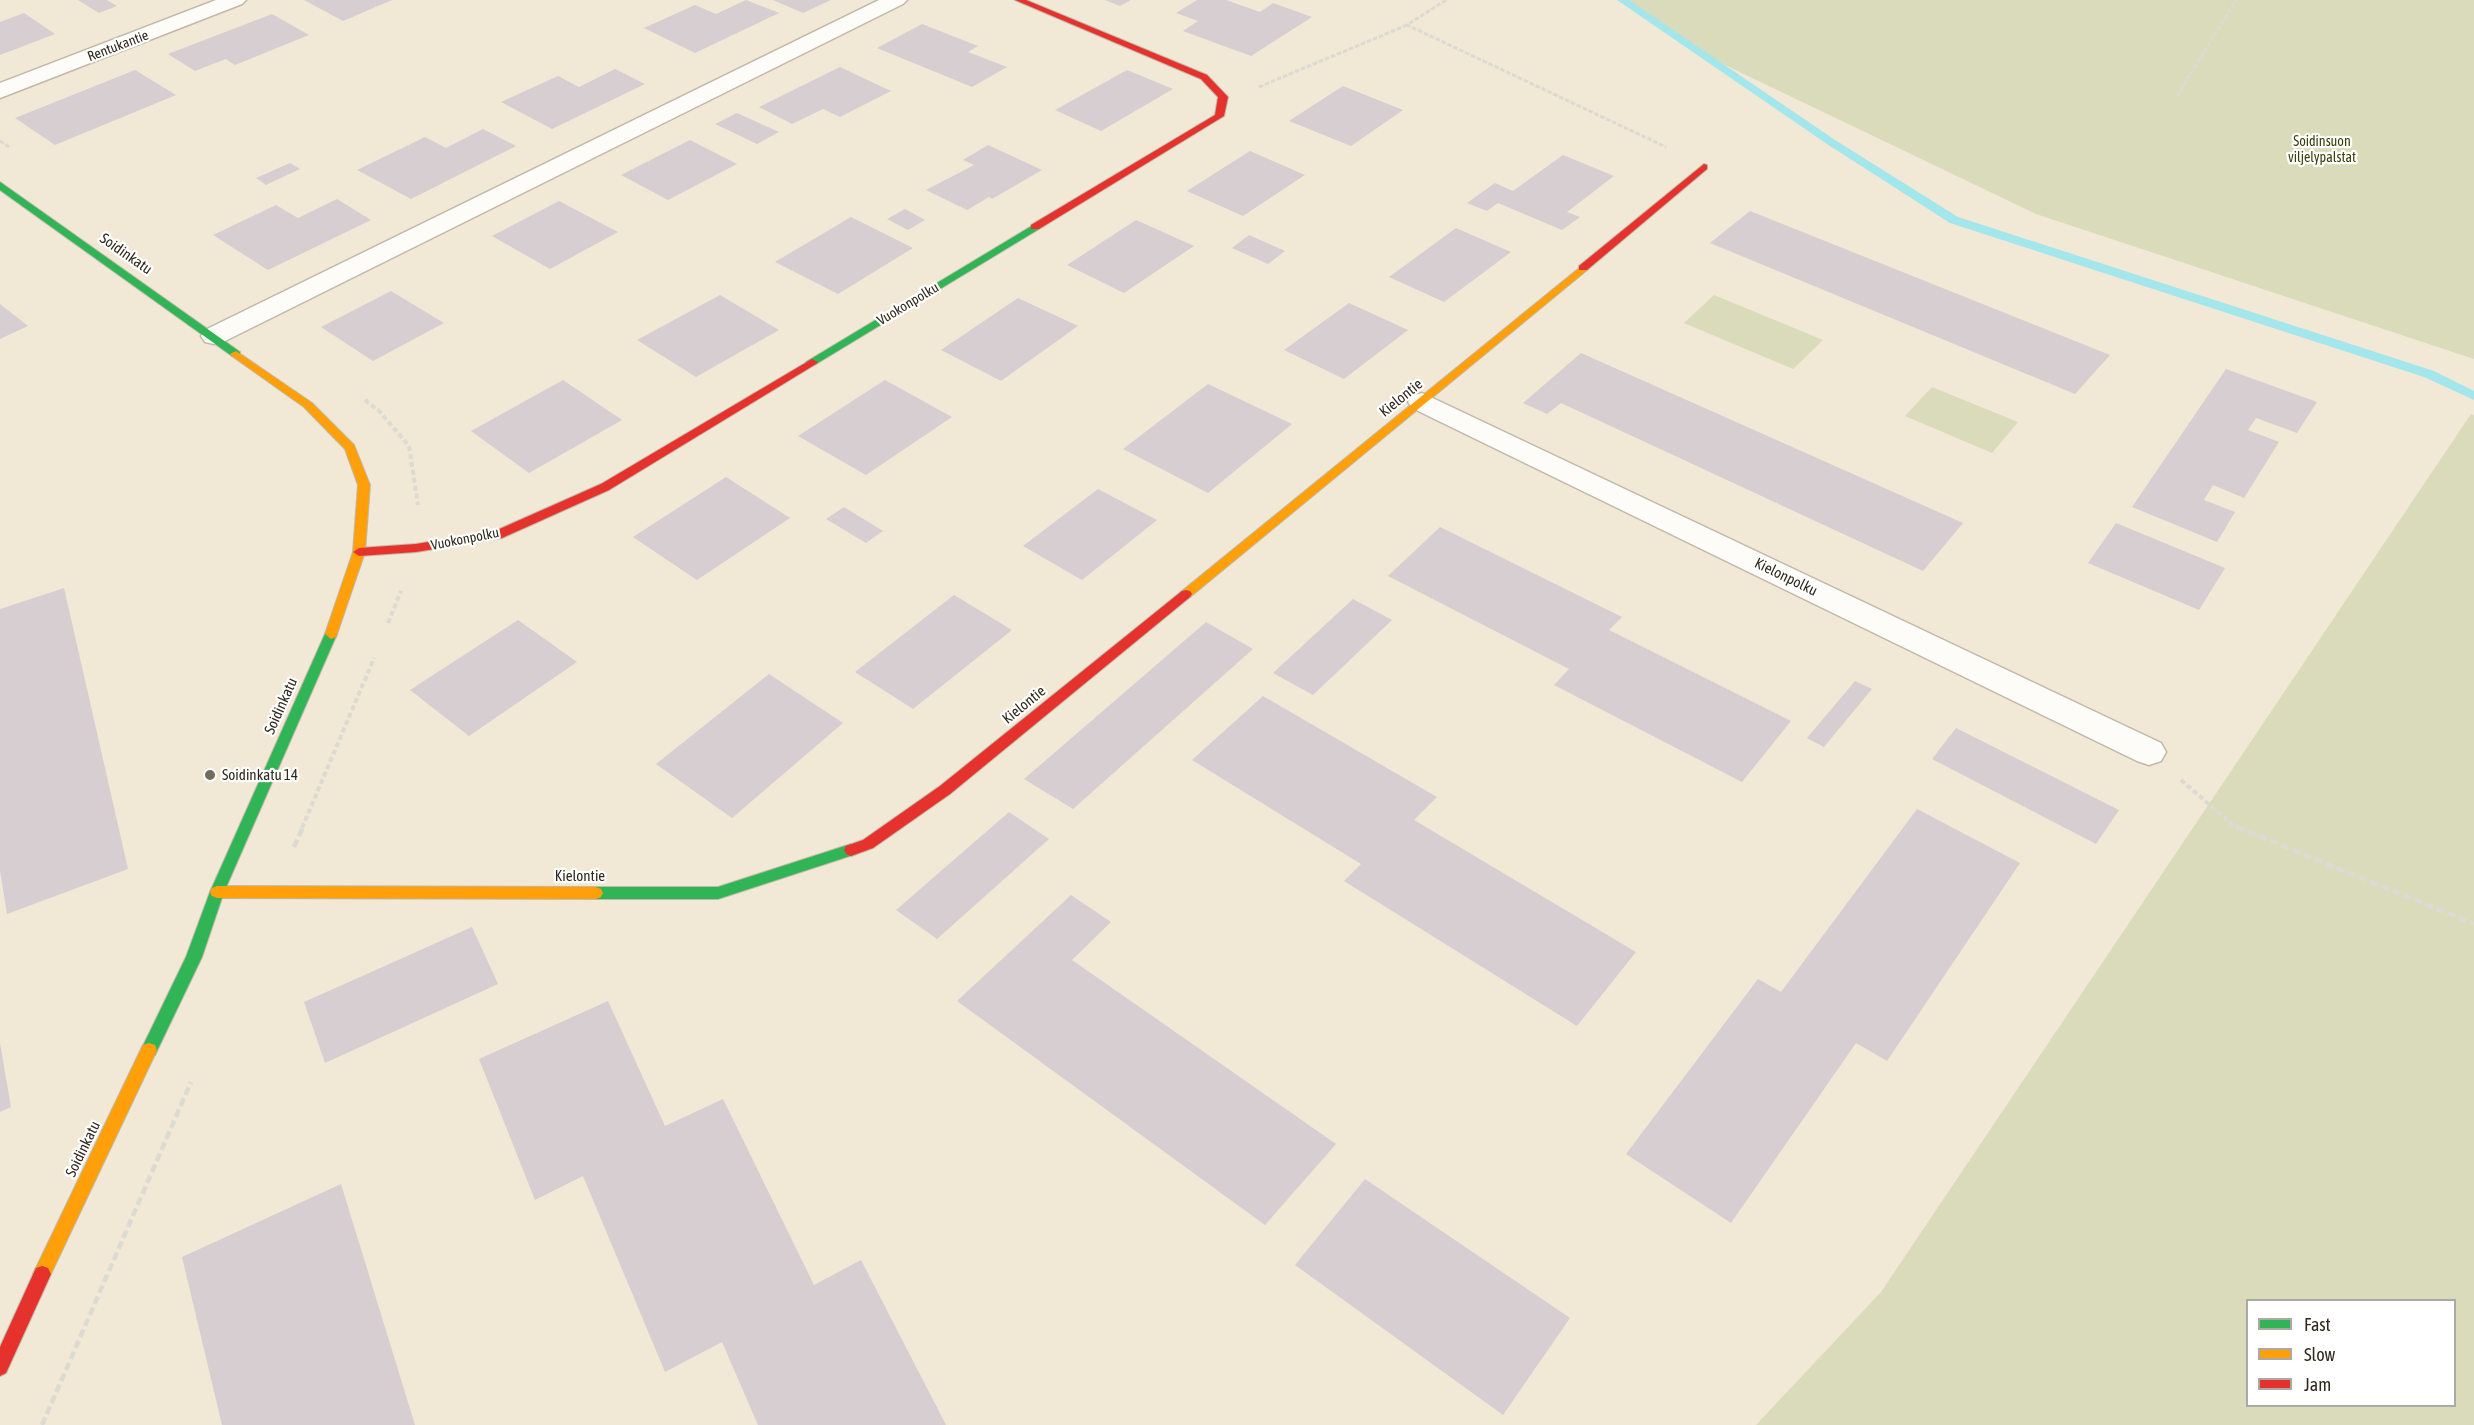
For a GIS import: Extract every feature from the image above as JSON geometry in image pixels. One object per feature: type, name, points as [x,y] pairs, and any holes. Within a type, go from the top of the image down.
[{"type":"street","name":"Rentukantie","points":[[0,91],[235,0]]},
{"type":"street","points":[[214,336],[896,0]]},
{"type":"street","points":[[1019,0],[1204,77],[1223,97]]},
{"type":"street","name":"Vuokonpolku","points":[[359,552],[416,548],[498,535],[605,487],[1219,116],[1223,97]]},
{"type":"street","name":"Kielontie","points":[[217,892],[718,893],[868,844],[945,790],[1422,402],[1704,167]]},
{"type":"street","name":"Soidinkatu","points":[[0,185],[308,405],[350,448],[364,485],[359,552],[341,609],[217,892],[194,957],[61,1232],[0,1367]]},
{"type":"street","name":"Kielonpolku","points":[[1422,402],[2149,752]]},
{"type":"path","points":[[1223,97],[1264,86],[1407,25],[1446,0]]},
{"type":"path","points":[[2177,96],[2236,0]]},
{"type":"path","points":[[1407,25],[1642,134],[1704,167]]},
{"type":"path","points":[[0,141],[10,148]]},
{"type":"path","points":[[361,397],[380,411],[409,446],[420,518],[416,548],[385,631]]},
{"type":"path","points":[[274,893],[376,653]]},
{"type":"path","points":[[2149,752],[2233,825],[2474,924]]},
{"type":"path","points":[[42,1425],[195,1074]]},
{"type":"green space","name":"Soidinsuon viljelypalstat","points":[[1622,0],[2474,0],[2474,359],[2036,214],[1698,52]]},
{"type":"green space","points":[[1714,295],[1823,340],[1793,369],[1684,323]]},
{"type":"green space","points":[[1932,387],[2018,422],[1992,453],[1905,416]]},
{"type":"green space","points":[[2471,414],[2474,415],[2474,1425],[1756,1425],[1881,1292]]},
{"type":"building","points":[[78,0],[107,0],[117,6],[99,13]]},
{"type":"building","points":[[304,0],[392,0],[343,21]]},
{"type":"building","points":[[746,0],[779,13],[695,53],[644,28],[695,5],[716,14]]},
{"type":"building","points":[[773,0],[831,0],[803,13]]},
{"type":"building","points":[[1105,0],[1131,0],[1120,6]]},
{"type":"building","points":[[1197,0],[1226,0],[1260,12],[1273,3],[1312,17],[1251,56],[1183,31],[1198,21],[1176,13]]},
{"type":"building","points":[[24,13],[55,34],[0,55],[0,22]]},
{"type":"building","points":[[272,14],[309,35],[235,65],[226,59],[195,71],[168,54]]},
{"type":"building","points":[[922,24],[978,46],[968,52],[1007,67],[972,87],[877,48]]},
{"type":"building","points":[[840,67],[891,91],[840,117],[823,109],[792,124],[759,107]]},
{"type":"building","points":[[615,69],[645,84],[552,129],[501,102],[558,76],[579,87]]},
{"type":"building","points":[[135,70],[176,95],[55,145],[15,118]]},
{"type":"building","points":[[1127,70],[1173,89],[1101,131],[1055,110]]},
{"type":"building","points":[[1343,86],[1403,110],[1351,146],[1289,121]]},
{"type":"building","points":[[737,113],[779,132],[757,144],[715,124]]},
{"type":"building","points":[[483,129],[516,146],[411,199],[357,170],[425,137],[446,148]]},
{"type":"building","points":[[690,140],[737,164],[668,200],[621,175]]},
{"type":"building","points":[[988,145],[1042,170],[992,199],[989,197],[967,210],[926,190],[974,165],[963,160]]},
{"type":"building","points":[[1250,151],[1305,175],[1243,216],[1187,191]]},
{"type":"building","points":[[1563,155],[1614,176],[1567,212],[1580,217],[1562,230],[1498,203],[1487,211],[1467,203],[1495,183],[1513,191]]},
{"type":"building","points":[[290,163],[300,169],[266,185],[256,178]]},
{"type":"building","points":[[337,199],[371,220],[268,270],[213,235],[276,205],[298,218]]},
{"type":"building","points":[[559,201],[618,232],[550,269],[492,236]]},
{"type":"building","points":[[905,209],[925,220],[908,230],[887,219]]},
{"type":"building","points":[[1750,211],[2110,355],[2075,394],[1710,243]]},
{"type":"building","points":[[851,217],[913,248],[838,294],[775,262]]},
{"type":"building","points":[[1136,220],[1194,246],[1124,293],[1067,265]]},
{"type":"building","points":[[1456,228],[1511,252],[1444,302],[1389,277]]},
{"type":"building","points":[[1249,235],[1285,251],[1268,264],[1232,248]]},
{"type":"building","points":[[391,291],[444,323],[373,361],[321,327]]},
{"type":"building","points":[[720,295],[779,330],[696,377],[637,340]]},
{"type":"building","points":[[1018,298],[1078,326],[1001,381],[941,350]]},
{"type":"building","points":[[1349,303],[1408,330],[1344,379],[1284,350]]},
{"type":"building","points":[[0,304],[28,326],[0,339]]},
{"type":"building","points":[[1581,353],[1963,523],[1923,571],[1561,403],[1547,414],[1523,403]]},
{"type":"building","points":[[2226,369],[2317,402],[2297,433],[2256,418],[2248,430],[2279,442],[2244,498],[2213,485],[2204,500],[2235,512],[2217,542],[2132,507]]},
{"type":"building","points":[[563,380],[622,420],[529,473],[471,431]]},
{"type":"building","points":[[885,380],[952,417],[866,475],[798,436]]},
{"type":"building","points":[[1208,384],[1292,424],[1208,493],[1123,449]]},
{"type":"building","points":[[726,477],[790,518],[697,580],[633,537]]},
{"type":"building","points":[[1098,489],[1157,520],[1082,580],[1023,546]]},
{"type":"building","points":[[844,507],[883,531],[866,543],[826,519]]},
{"type":"building","points":[[2116,523],[2225,568],[2199,610],[2088,563]]},
{"type":"building","points":[[1440,527],[1622,617],[1609,630],[1791,721],[1742,782],[1554,685],[1569,669],[1388,576]]},
{"type":"building","points":[[64,588],[128,869],[7,914],[0,871],[0,609]]},
{"type":"building","points":[[954,595],[1012,630],[913,709],[855,672]]},
{"type":"building","points":[[1353,599],[1392,620],[1313,695],[1273,673]]},
{"type":"building","points":[[518,620],[577,662],[469,736],[410,690]]},
{"type":"building","points":[[1206,622],[1253,649],[1073,809],[1024,779]]},
{"type":"building","points":[[769,674],[843,723],[732,818],[656,764]]},
{"type":"building","points":[[1855,681],[1872,689],[1824,747],[1807,738]]},
{"type":"building","points":[[1263,696],[1437,797],[1414,820],[1636,952],[1577,1026],[1344,881],[1361,864],[1192,760]]},
{"type":"building","points":[[1956,728],[2119,810],[2096,844],[1932,759]]},
{"type":"building","points":[[1917,809],[2020,863],[1887,1061],[1856,1043],[1731,1223],[1626,1154],[1758,979],[1781,992]]},
{"type":"building","points":[[1009,812],[1049,839],[937,939],[896,910]]},
{"type":"building","points":[[1071,895],[1111,922],[1072,960],[1336,1144],[1265,1225],[957,1001]]},
{"type":"building","points":[[472,927],[498,984],[325,1063],[304,1002]]},
{"type":"building","points":[[608,1001],[665,1126],[723,1099],[814,1285],[861,1260],[946,1425],[758,1425],[722,1342],[665,1372],[583,1176],[535,1200],[479,1059]]},
{"type":"building","points":[[0,1043],[11,1107],[0,1112]]},
{"type":"building","points":[[1365,1179],[1570,1318],[1503,1415],[1295,1265]]},
{"type":"building","points":[[341,1184],[415,1425],[222,1425],[182,1257]]},
{"type":"waterway","points":[[1622,0],[1831,142],[1954,220],[2429,374],[2474,396]]},
{"type":"traffic: fast","points":[[0,185],[236,354]]},
{"type":"traffic: fast","points":[[812,362],[1035,227]]},
{"type":"traffic: fast","points":[[149,1050],[194,957],[217,892],[331,634]]},
{"type":"traffic: fast","points":[[596,893],[718,893],[851,850]]},
{"type":"traffic: slow","points":[[1186,594],[1583,268]]},
{"type":"traffic: slow","points":[[236,354],[308,405],[350,448],[364,485],[359,552],[331,634]]},
{"type":"traffic: slow","points":[[217,892],[596,893]]},
{"type":"traffic: slow","points":[[42,1274],[149,1050]]},
{"type":"traffic: jam","points":[[1019,0],[1204,77],[1223,97],[1219,116],[1035,227]]},
{"type":"traffic: jam","points":[[1583,268],[1704,167]]},
{"type":"traffic: jam","points":[[359,552],[416,548],[498,535],[605,487],[812,362]]},
{"type":"traffic: jam","points":[[851,850],[868,844],[945,790],[1186,594]]},
{"type":"traffic: jam","points":[[0,1367],[42,1274]]},
{"type":"place","name":"Soidinkatu 14","points":[[210,775]]}]
